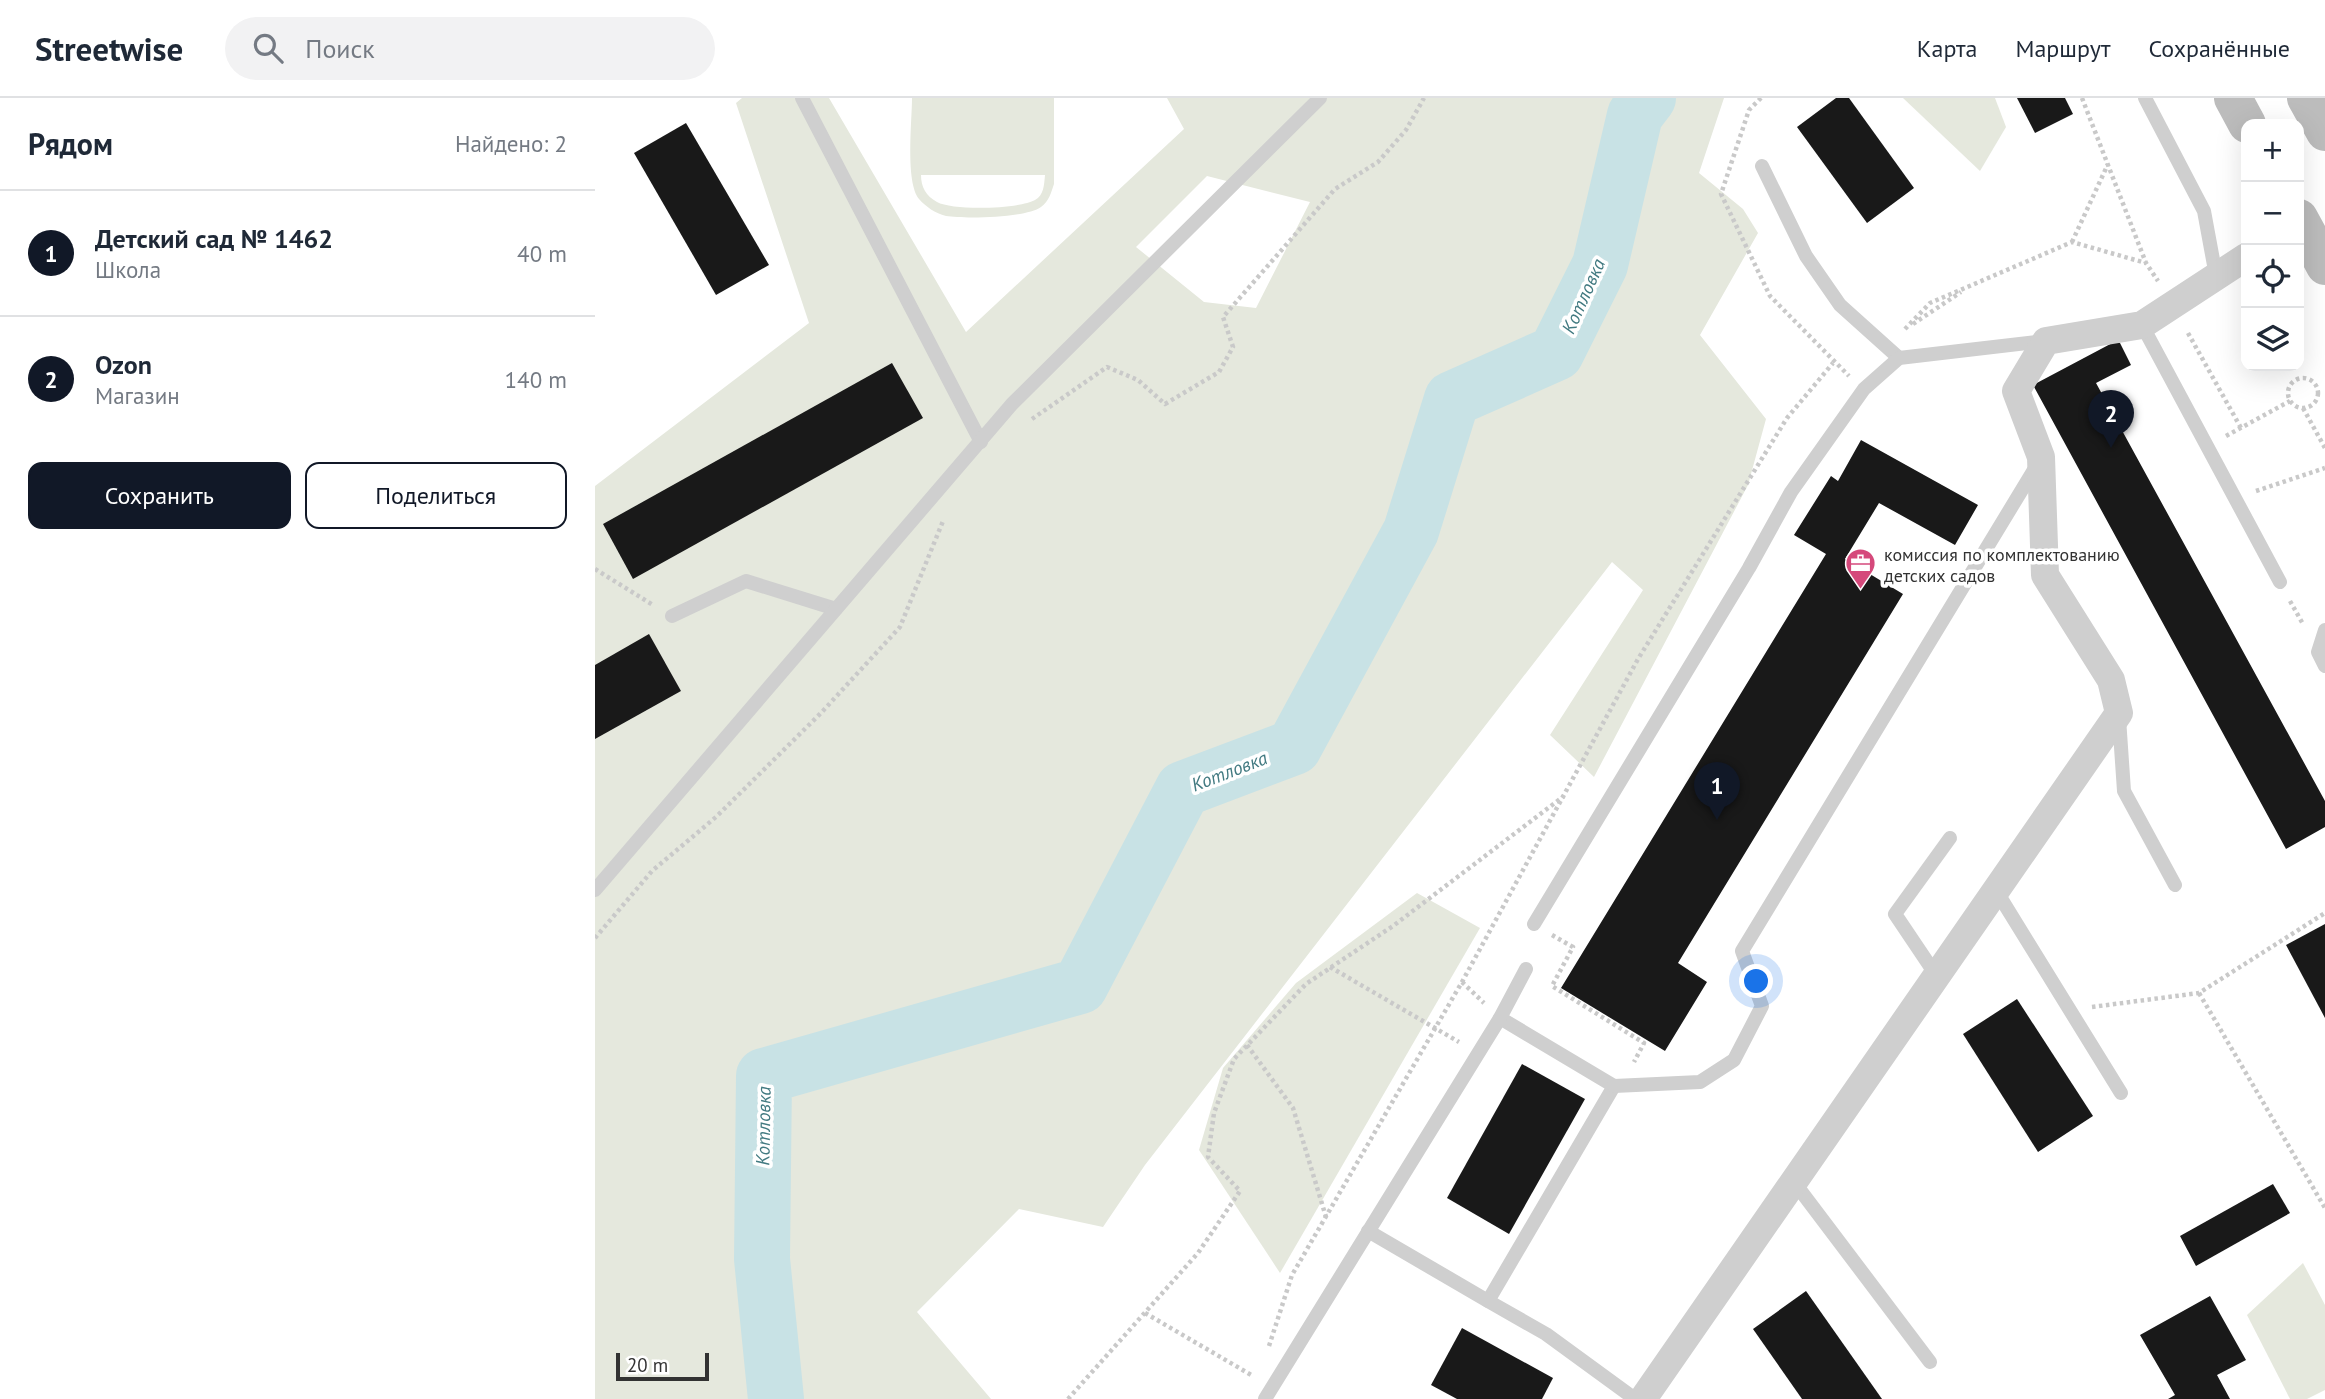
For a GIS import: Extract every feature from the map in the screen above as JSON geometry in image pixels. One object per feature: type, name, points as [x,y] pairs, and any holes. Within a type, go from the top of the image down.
[{"type":"main road","points":[[2233,98],[2244,119]]},
{"type":"main road","points":[[2306,98],[2325,132]]},
{"type":"main road","points":[[2304,229],[2325,266]]},
{"type":"street","points":[[1643,1399],[2119,713],[2111,681],[2045,575],[2041,457],[2016,391],[2046,341],[2142,325],[2241,260]]},
{"type":"lane","points":[[802,98],[981,442]]},
{"type":"lane","points":[[595,890],[600,875],[836,609],[1012,404],[1320,98]]},
{"type":"lane","points":[[2145,98],[2204,211],[2216,276]]},
{"type":"lane","points":[[1762,166],[1806,256],[1840,305],[1899,358]]},
{"type":"lane","points":[[2142,325],[2280,582]]},
{"type":"lane","points":[[1534,924],[1749,568],[1791,492],[1864,389],[1899,358],[2046,341]]},
{"type":"lane","points":[[1500,1018],[1614,1086],[1700,1082],[1734,1060],[1762,1006],[1742,951],[2041,457]]},
{"type":"lane","points":[[672,616],[746,581],[836,609]]},
{"type":"lane","points":[[2325,630],[2318,652],[2325,666]]},
{"type":"lane","points":[[2119,713],[2123,792],[2175,885]]},
{"type":"lane","points":[[1935,975],[1895,914],[1950,838]]},
{"type":"lane","points":[[1997,892],[2121,1093]]},
{"type":"lane","points":[[1265,1399],[1500,1018],[1526,969]]},
{"type":"lane","points":[[1488,1301],[1614,1086]]},
{"type":"lane","points":[[1794,1182],[1930,1362]]},
{"type":"lane","points":[[1369,1231],[1546,1334],[1635,1399]]},
{"type":"path","points":[[1028,422],[1107,366],[1138,380],[1165,404],[1219,372],[1233,348],[1223,317],[1335,188],[1378,162],[1406,130],[1424,98]]},
{"type":"path","points":[[1252,1389],[1292,1275],[1436,1028],[1638,659],[1787,418],[1833,363],[1770,296],[1721,194],[1749,110],[1761,98]]},
{"type":"path","points":[[2082,98],[2146,263],[2161,286]]},
{"type":"path","points":[[2072,242],[2109,163]]},
{"type":"path","points":[[1970,286],[1905,329],[1930,303],[2072,242],[2146,263]]},
{"type":"path","points":[[2187,333],[2241,428],[2290,401]]},
{"type":"path","points":[[2290,401],[2289,386],[2295,379],[2310,379],[2317,386],[2316,401],[2303,408]]},
{"type":"path","points":[[2317,386],[2325,381]]},
{"type":"path","points":[[2290,401],[2303,408],[2325,448]]},
{"type":"path","points":[[2235,498],[2325,468]]},
{"type":"path","points":[[595,939],[652,871],[735,799],[821,713],[900,626],[947,511]]},
{"type":"path","points":[[595,569],[672,616]]},
{"type":"path","points":[[2280,582],[2318,652]]},
{"type":"path","points":[[1068,1399],[1198,1254],[1240,1191],[1208,1157],[1214,1113],[1234,1059],[1306,984],[1393,926],[1567,793]]},
{"type":"path","points":[[2070,1010],[2199,993],[2325,913]]},
{"type":"path","points":[[1534,924],[1573,947],[1552,986],[1644,1043]]},
{"type":"path","points":[[1331,967],[1478,1053]]},
{"type":"path","points":[[2199,993],[2325,1209]]},
{"type":"path","points":[[1248,1045],[1293,1108],[1326,1217]]},
{"type":"path","points":[[1145,1313],[1273,1386]]},
{"type":"shaded area","points":[[742,98],[829,98],[966,332],[1184,129],[1167,98],[1724,98],[1699,173],[1743,209],[1758,233],[1700,335],[1766,419],[1748,485],[1594,777],[1550,735],[1643,590],[1612,562],[1145,1165],[1103,1227],[1019,1209],[917,1312],[991,1399],[595,1399],[595,486],[809,323],[736,103]],"holes":[[[1207,176],[1310,202],[1256,308],[1204,302],[1136,247]]]},
{"type":"shaded area","points":[[912,98],[1054,98],[1054,184],[1048,199],[1033,211],[995,217],[946,216],[925,205],[915,191],[912,179]],"holes":[[[921,175],[1045,175],[1042,193],[1035,200],[986,208],[957,207],[937,202],[925,191]]]},
{"type":"shaded area","points":[[1903,98],[1995,98],[2006,127],[1980,171]]},
{"type":"shaded area","points":[[1417,893],[1480,928],[1280,1273],[1199,1150],[1223,1068],[1296,983]]},
{"type":"shaded area","points":[[2303,1263],[2325,1305],[2325,1390],[2307,1399],[2290,1399],[2247,1315]]},
{"type":"building","points":[[1836,98],[1849,98],[1914,188],[1867,223],[1797,127]]},
{"type":"building","points":[[2017,98],[2065,98],[2073,114],[2035,133]]},
{"type":"building","points":[[686,123],[769,265],[716,295],[634,153]]},
{"type":"building","points":[[2116,341],[2120,343],[2131,365],[2096,383],[2325,801],[2325,827],[2286,849],[2033,385]]},
{"type":"building","points":[[892,363],[923,418],[633,579],[603,524]]},
{"type":"building","points":[[1861,440],[1978,505],[1955,545],[1879,503],[1845,559],[1903,594],[1678,963],[1707,982],[1665,1051],[1561,988],[1826,554],[1794,535],[1831,476],[1838,481]]},
{"type":"building","points":[[649,634],[681,691],[595,739],[595,665]]},
{"type":"building","points":[[2325,924],[2325,1018],[2286,945]]},
{"type":"building","points":[[2017,999],[2093,1116],[2038,1152],[1963,1034]]},
{"type":"building","points":[[1522,1064],[1585,1099],[1509,1234],[1447,1198]]},
{"type":"building","points":[[2273,1184],[2290,1213],[2196,1266],[2180,1236]]},
{"type":"building","points":[[1806,1291],[1882,1399],[1802,1399],[1753,1329]]},
{"type":"building","points":[[2210,1296],[2246,1360],[2217,1375],[2230,1399],[2168,1399],[2175,1395],[2140,1335]]},
{"type":"building","points":[[1462,1328],[1553,1378],[1542,1399],[1457,1399],[1431,1385]]},
{"type":"waterway","name":"Котловка","points":[[776,1399],[762,1259],[764,1076],[1080,986],[1183,789],[1294,747],[1411,531],[1452,399],[1556,353],[1600,265],[1635,115],[1648,98]]},
{"type":"place","name":"Ozon","points":[[2111,448]]},
{"type":"place","name":"комиссия по комплектованию детских садов","points":[[1861,591]]},
{"type":"place","name":"Детский сад № 1462","points":[[1717,820]]}]
